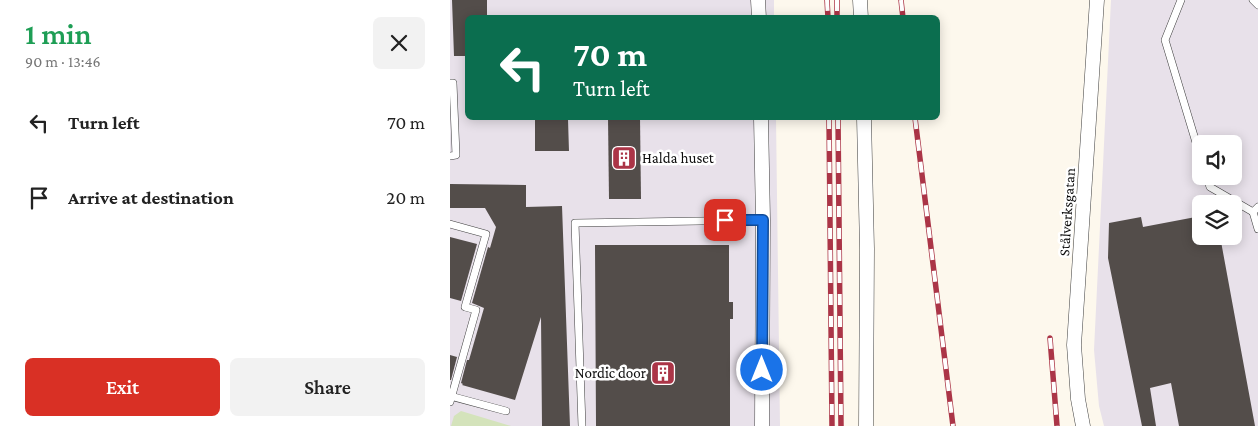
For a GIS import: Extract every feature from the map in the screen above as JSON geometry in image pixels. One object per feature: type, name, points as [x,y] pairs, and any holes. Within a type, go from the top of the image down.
[{"type":"street","points":[[758,0],[759,15]]},
{"type":"street","points":[[860,0],[861,15]]},
{"type":"street","name":"Stålverksgatan","points":[[1083,426],[1078,399],[1074,345],[1096,0]]},
{"type":"street","points":[[761,120],[763,220],[762,426]]},
{"type":"street","points":[[864,120],[868,249],[866,426]]},
{"type":"lane","points":[[1181,0],[1165,40],[1194,135]]},
{"type":"lane","points":[[1253,0],[1258,5]]},
{"type":"lane","points":[[450,83],[453,83],[456,156],[450,156]]},
{"type":"lane","points":[[1209,185],[1256,209],[1258,229]]},
{"type":"lane","points":[[582,426],[575,223],[763,220]]},
{"type":"lane","points":[[450,224],[486,234],[465,307],[476,310],[451,398],[506,412]]},
{"type":"shaded area","points":[[450,0],[774,0],[774,15],[465,15],[465,120],[776,120],[780,426],[450,426]]},
{"type":"shaded area","points":[[1111,0],[1258,0],[1258,426],[1104,426],[1099,406],[1094,350]]},
{"type":"green space","points":[[461,411],[511,426],[451,426],[454,416]]},
{"type":"building","points":[[452,0],[487,0],[487,15],[465,15],[465,56],[454,56]]},
{"type":"building","points":[[535,120],[568,120],[569,151],[535,151]]},
{"type":"building","name":"Halda huset","points":[[608,120],[640,120],[641,199],[609,199]]},
{"type":"building","points":[[450,184],[526,185],[526,207],[562,206],[570,426],[542,426],[541,317],[515,400],[462,385],[461,383],[484,308],[472,303],[488,247],[490,248],[496,227],[485,208],[450,208]]},
{"type":"building","points":[[1141,217],[1143,227],[1192,218],[1192,245],[1222,245],[1255,426],[1179,426],[1171,383],[1150,388],[1156,426],[1142,426],[1108,258],[1109,223]]},
{"type":"building","points":[[450,237],[477,244],[461,301],[450,298]]},
{"type":"building","name":"Nordic door","points":[[595,245],[729,245],[729,302],[733,302],[733,319],[730,319],[730,426],[596,426]]},
{"type":"building","points":[[450,355],[457,357],[451,380],[450,380]]},
{"type":"railway","points":[[827,0],[828,15]]},
{"type":"railway","points":[[837,0],[837,15]]},
{"type":"railway","points":[[901,0],[903,15]]},
{"type":"railway","points":[[829,120],[832,426]]},
{"type":"railway","points":[[838,120],[841,426]]},
{"type":"railway","points":[[915,120],[953,426]]},
{"type":"railway","points":[[1050,338],[1057,426]]},
{"type":"place","name":"Halda huset","points":[[624,158]]},
{"type":"place","name":"Nordic door","points":[[663,373]]},
{"type":"route","points":[[725,220],[763,220],[762,370]]}]
